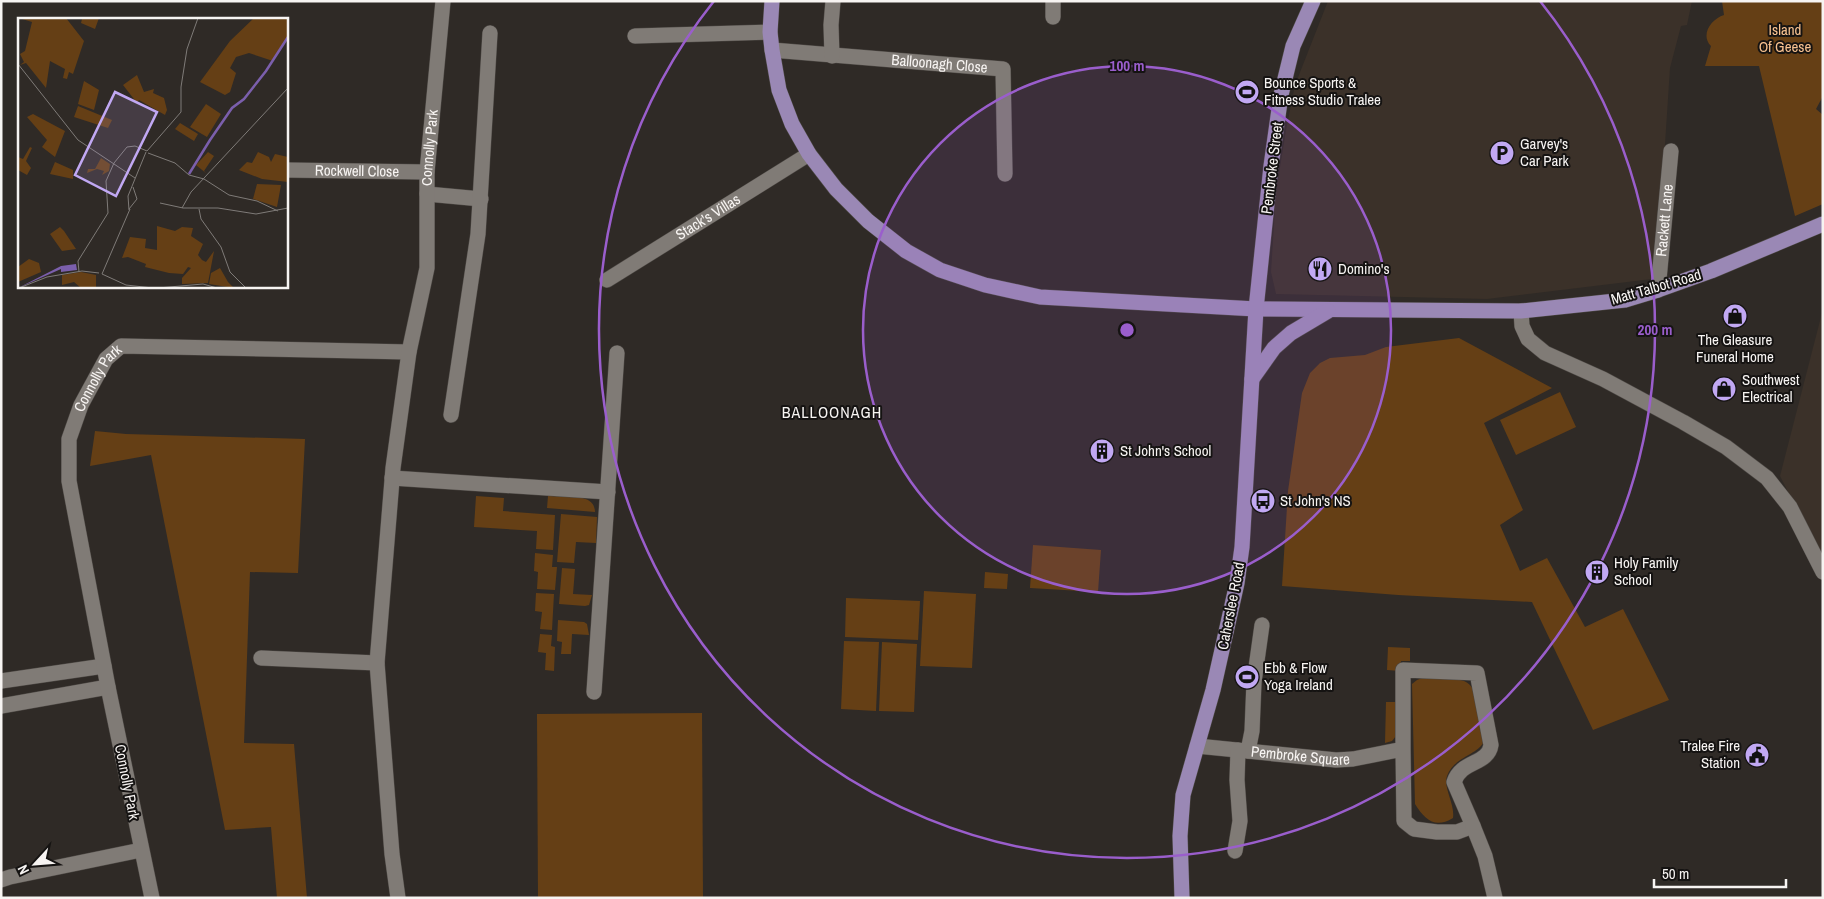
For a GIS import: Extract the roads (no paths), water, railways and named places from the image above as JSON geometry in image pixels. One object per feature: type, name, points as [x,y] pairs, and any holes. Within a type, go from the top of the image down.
[{"type":"main road","name":"Matt Talbot Road","points":[[772,1],[770,32],[780,90],[792,124],[809,154],[836,189],[868,221],[906,251],[940,270],[985,285],[1040,297],[1256,309],[1520,311],[1625,300],[1711,271],[1823,224]]},
{"type":"main road","name":"Pembroke Street","points":[[1256,309],[1270,172],[1281,95],[1293,46],[1313,1]]},
{"type":"main road","name":"Caherslee Road","points":[[1182,898],[1180,836],[1183,795],[1215,682],[1237,583],[1242,547],[1256,309]]},
{"type":"main road","points":[[1252,379],[1274,348],[1291,333],[1330,310]]},
{"type":"street","name":"Connolly Park","points":[[398,898],[392,854],[377,663],[392,478],[409,352],[427,268],[428,172],[443,1]]},
{"type":"street","points":[[832,1],[832,56]]},
{"type":"street","points":[[1053,1],[1053,17]]},
{"type":"street","points":[[635,36],[770,32]]},
{"type":"street","points":[[451,415],[478,234],[490,33]]},
{"type":"street","name":"Balloonagh Close","points":[[772,50],[1003,70],[1005,174]]},
{"type":"street","name":"Rackett Lane","points":[[1658,290],[1671,151]]},
{"type":"street","name":"Stack's Villas","points":[[607,280],[809,154]]},
{"type":"street","name":"Rockwell Close","points":[[288,170],[428,172]]},
{"type":"street","points":[[427,194],[480,199]]},
{"type":"street","points":[[1520,311],[1522,326],[1528,339],[1545,353],[1603,379],[1683,422],[1726,448],[1767,478],[1790,507],[1823,572]]},
{"type":"street","name":"Connolly Park","points":[[152,898],[108,687],[69,481],[69,440],[81,405],[106,359],[121,346],[409,352]]},
{"type":"street","points":[[594,692],[617,352]]},
{"type":"street","points":[[392,478],[608,492]]},
{"type":"street","points":[[1235,851],[1240,821],[1237,780],[1243,751],[1252,730],[1254,682],[1262,626]]},
{"type":"street","points":[[261,658],[377,663]]},
{"type":"street","points":[[1,681],[104,666]]},
{"type":"street","points":[[1473,826],[1457,832],[1437,832],[1414,829],[1404,821],[1403,670],[1477,673],[1491,745],[1490,752],[1486,757],[1465,766],[1455,777],[1454,782],[1473,826],[1485,856],[1496,898]]},
{"type":"street","points":[[1,706],[108,687]]},
{"type":"street","name":"Pembroke Square","points":[[1197,746],[1336,760],[1353,759],[1403,749]]},
{"type":"street","points":[[1,880],[141,850]]},
{"type":"place","name":"Bounce Sports & Fitness Studio Tralee","points":[[1247,92]]},
{"type":"place","name":"Garvey's Car Park","points":[[1502,153]]},
{"type":"place","name":"Domino's","points":[[1320,269]]},
{"type":"place","name":"The Gleasure Funeral Home","points":[[1735,316]]},
{"type":"place","name":"Southwest Electrical","points":[[1724,389]]},
{"type":"place","name":"St John's School","points":[[1102,451]]},
{"type":"place","name":"St John's NS","points":[[1263,501]]},
{"type":"place","name":"Holy Family School","points":[[1597,572]]},
{"type":"place","name":"Ebb & Flow Yoga Ireland","points":[[1247,677]]},
{"type":"place","name":"Tralee Fire Station","points":[[1757,755]]},
{"type":"district","name":"BALLOONAGH","points":[[832,412]]},
{"type":"park label","name":"Island Of Geese","points":[[1785,38]]}]
